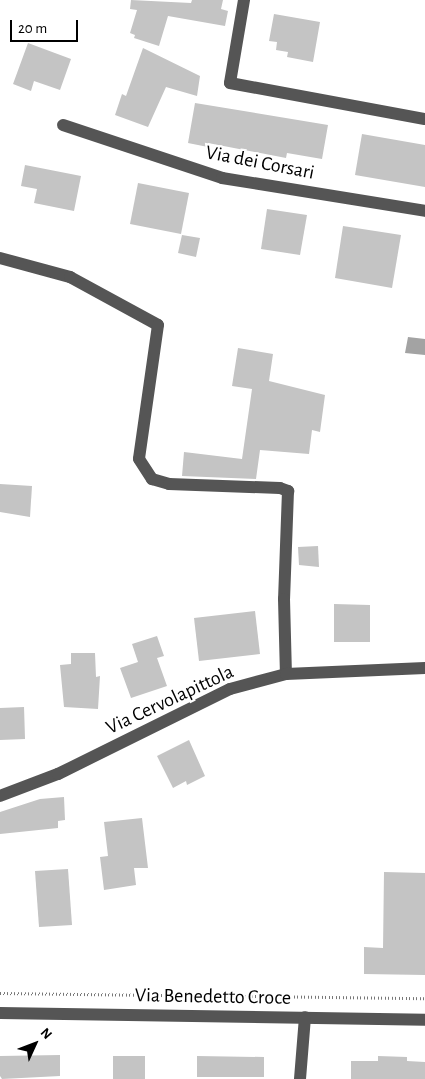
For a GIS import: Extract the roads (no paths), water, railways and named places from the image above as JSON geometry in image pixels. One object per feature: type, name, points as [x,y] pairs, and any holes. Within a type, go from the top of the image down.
[{"type":"street","points":[[244,0],[230,82],[425,119]]},
{"type":"street","name":"Via dei Corsari","points":[[63,125],[222,178],[425,211]]},
{"type":"street","points":[[0,258],[70,277],[158,325],[138,459],[152,479],[168,484],[280,488],[288,491],[284,599],[286,674]]},
{"type":"street","name":"Via Cervolapittola","points":[[0,796],[58,774],[230,689],[286,674],[425,668]]},
{"type":"street","name":"Via Benedetto Croce","points":[[0,1013],[425,1020]]},
{"type":"street","points":[[300,1079],[305,1017]]}]
